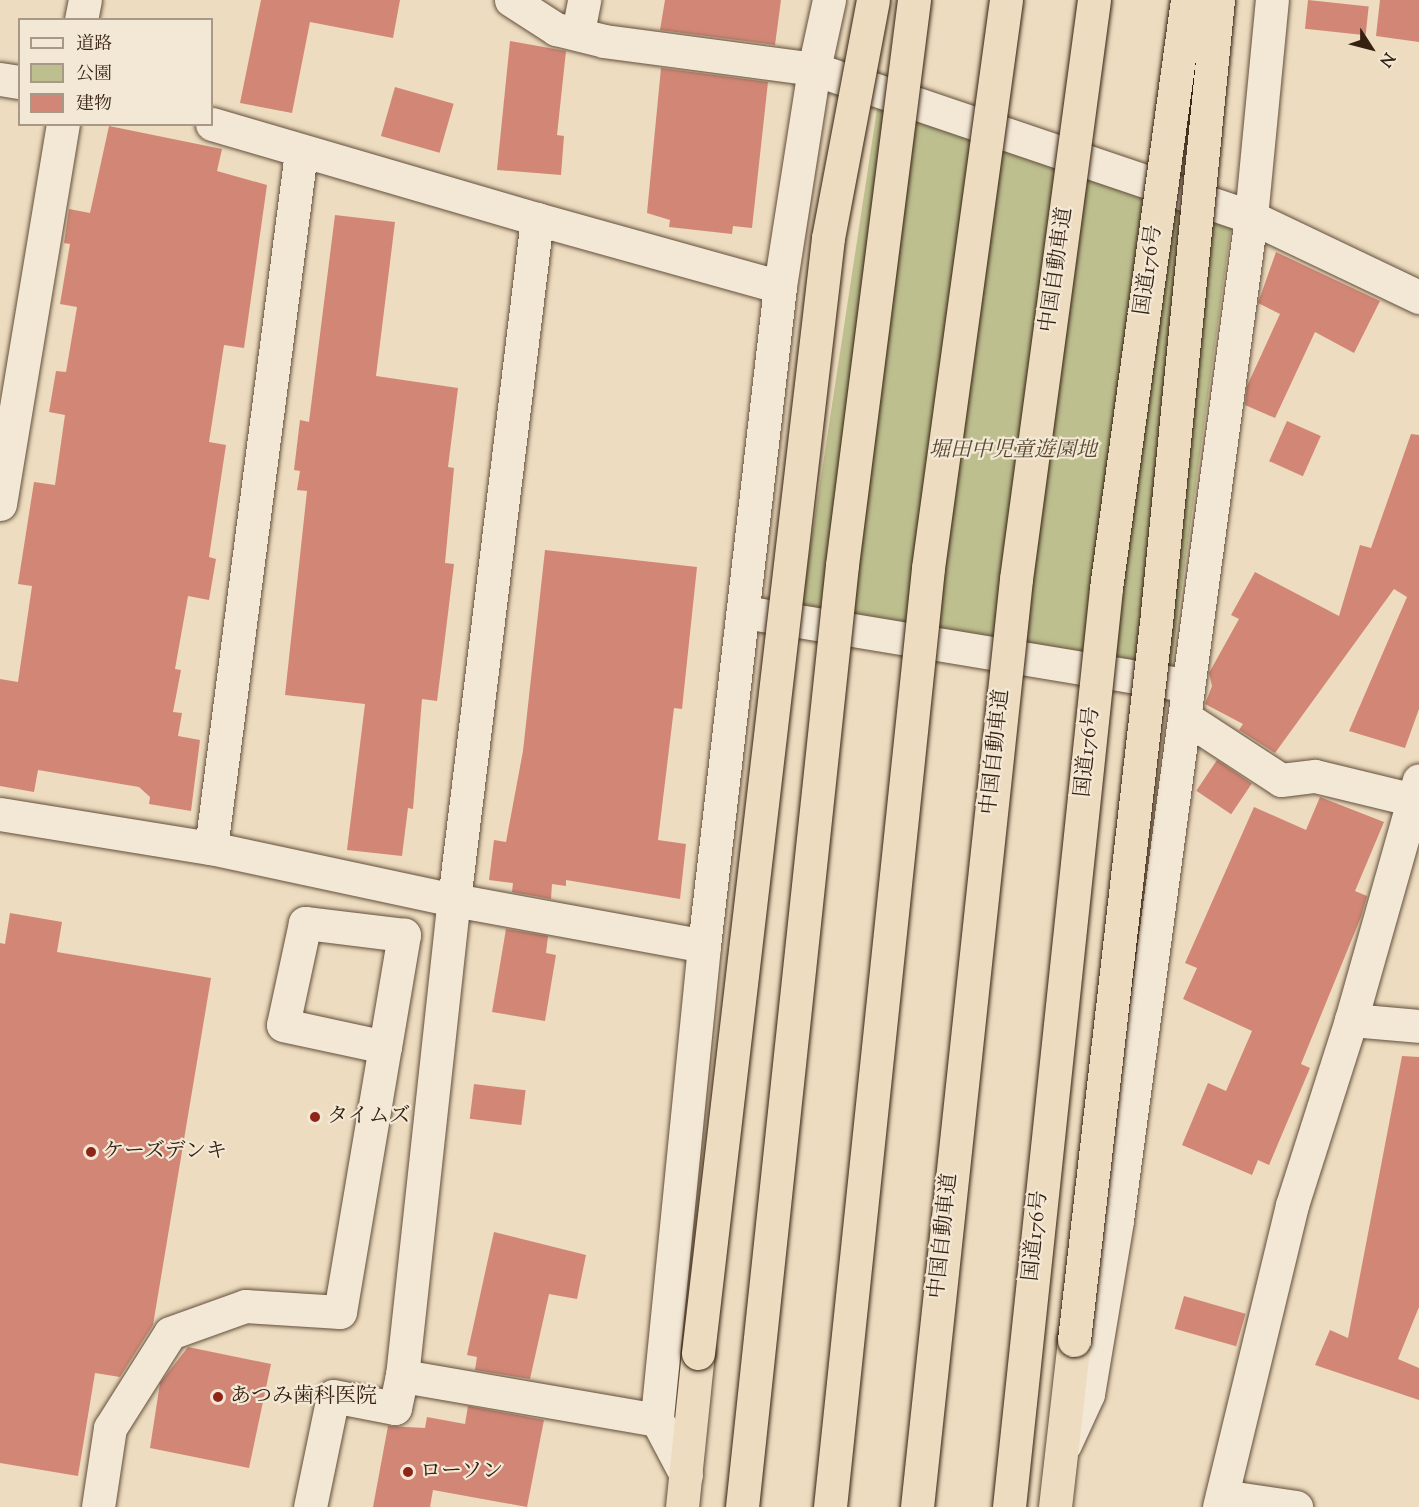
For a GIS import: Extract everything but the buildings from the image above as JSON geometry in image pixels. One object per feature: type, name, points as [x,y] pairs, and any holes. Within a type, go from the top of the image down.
[{"type":"highway","points":[[684,1491],[698,1353],[828,238],[873,0]]},
{"type":"highway","points":[[742,1507],[842,565],[914,0]]},
{"type":"highway","points":[[830,1507],[928,568],[1006,0]]},
{"type":"highway","name":"中国自動車道","points":[[917,1507],[1016,579],[1094,0]]},
{"type":"highway","name":"国道176号","points":[[1009,1507],[1106,588],[1186,0]]},
{"type":"highway","points":[[1056,1507],[1162,564],[1218,0]]},
{"type":"street","points":[[81,18],[85,0]]},
{"type":"street","points":[[511,0],[556,29],[578,32],[604,41],[814,69],[1251,217],[1419,297]]},
{"type":"street","points":[[578,32],[584,0]]},
{"type":"street","points":[[684,1491],[657,1420],[704,946],[780,287],[814,69],[829,0]]},
{"type":"street","points":[[1062,1450],[1089,1394],[1187,702],[1251,217],[1272,0]]},
{"type":"street","points":[[0,79],[18,82]]},
{"type":"street","points":[[213,124],[301,152],[780,287]]},
{"type":"street","points":[[0,504],[12,344],[63,126]]},
{"type":"street","points":[[211,848],[301,152]]},
{"type":"street","points":[[310,1507],[333,1396],[395,1408],[402,1376],[454,900],[537,219]]},
{"type":"street","points":[[743,611],[1187,702],[1281,780],[1315,776],[1417,790],[1352,1020],[1292,1205],[1221,1502],[1296,1507]]},
{"type":"street","points":[[0,814],[211,848],[454,900],[704,946]]},
{"type":"street","points":[[358,928],[367,881]]},
{"type":"street","points":[[98,1507],[111,1428],[170,1333],[245,1306],[340,1312],[385,1047],[404,935],[358,928],[305,924],[283,1025],[385,1047]]},
{"type":"street","points":[[1352,1020],[1419,1026]]},
{"type":"street","points":[[402,1376],[657,1420]]},
{"type":"green space","name":"堀田中児童遊園地","points":[[878,103],[1232,219],[1171,668],[801,609]]},
{"type":"place","name":"タイムズ","points":[[315,1117]]},
{"type":"place","name":"ケーズデンキ","points":[[91,1152]]},
{"type":"place","name":"あつみ歯科医院","points":[[218,1397]]},
{"type":"place","name":"ローソン","points":[[408,1472]]}]
